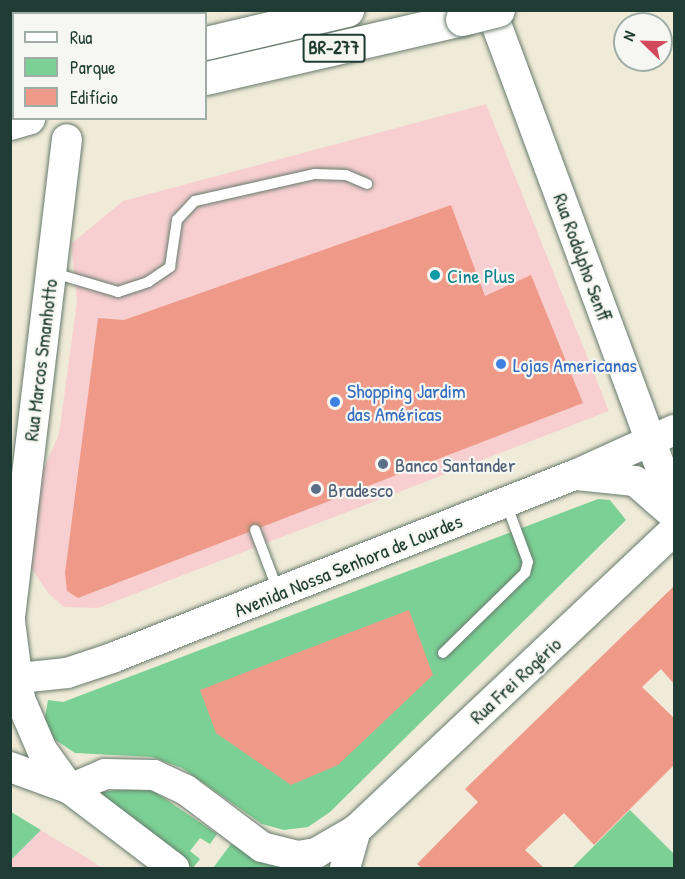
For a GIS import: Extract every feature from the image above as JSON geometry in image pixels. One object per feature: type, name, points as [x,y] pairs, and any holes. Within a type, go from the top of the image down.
[{"type":"highway","name":"BR-277","points":[[207,43],[346,10]]},
{"type":"highway","name":"BR-277","points":[[207,78],[498,10]]},
{"type":"main road","name":"Rua Rodolpho Senff","points":[[476,15],[662,434],[675,504]]},
{"type":"main road","name":"Rua Marcos Smanhotto","points":[[67,139],[10,619],[12,679],[30,726],[70,789]]},
{"type":"main road","name":"Avenida Nossa Senhora de Lourdes","points":[[12,679],[91,666],[575,475],[662,434]]},
{"type":"main road","points":[[575,475],[635,481],[675,515]]},
{"type":"main road","name":"Rua Frei Rogério","points":[[70,789],[105,774],[154,775],[280,854],[316,853],[356,830],[675,530]]},
{"type":"main road","points":[[10,767],[70,789],[174,868]]},
{"type":"main road","points":[[345,868],[356,830]]},
{"type":"lane","points":[[51,272],[118,292],[148,282],[170,267],[177,220],[195,201],[315,174],[346,175],[367,184]]},
{"type":"lane","points":[[443,653],[525,573],[528,562],[505,503]]},
{"type":"lane","points":[[255,530],[279,592]]},
{"type":"shaded area","name":"Shopping Jardim das Américas","points":[[486,104],[609,411],[98,608],[64,607],[48,593],[28,563],[41,475],[59,434],[77,301],[71,244],[123,201]]},
{"type":"shaded area","points":[[10,812],[89,859],[102,868],[11,868]]},
{"type":"green space","points":[[598,499],[610,500],[626,520],[330,812],[308,827],[284,830],[262,824],[182,768],[152,757],[75,753],[54,739],[44,723],[48,700],[63,702]]},
{"type":"green space","points":[[146,786],[217,834],[210,844],[200,838],[190,851],[200,859],[193,868],[95,793]]},
{"type":"green space","points":[[630,810],[674,854],[674,868],[572,868]]},
{"type":"green space","points":[[11,812],[41,830],[11,860]]},
{"type":"green space","points":[[231,844],[267,864],[290,868],[213,868]]},
{"type":"building","name":"Shopping Jardim das Américas","points":[[451,205],[485,296],[531,275],[583,403],[78,598],[67,591],[65,573],[98,318],[124,320]]},
{"type":"building","points":[[674,586],[674,684],[661,669],[642,687],[674,718],[674,765],[594,845],[564,813],[525,850],[544,868],[422,868],[417,864],[478,802],[465,789]]},
{"type":"building","points":[[409,610],[433,675],[338,765],[291,785],[216,733],[200,690]]},
{"type":"place","name":"Cine Plus","points":[[435,275]]},
{"type":"place","name":"Lojas Americanas","points":[[501,364]]},
{"type":"place","name":"Shopping Jardim das Américas","points":[[335,402]]},
{"type":"place","name":"Banco Santander","points":[[383,464]]},
{"type":"place","name":"Bradesco","points":[[316,489]]}]
